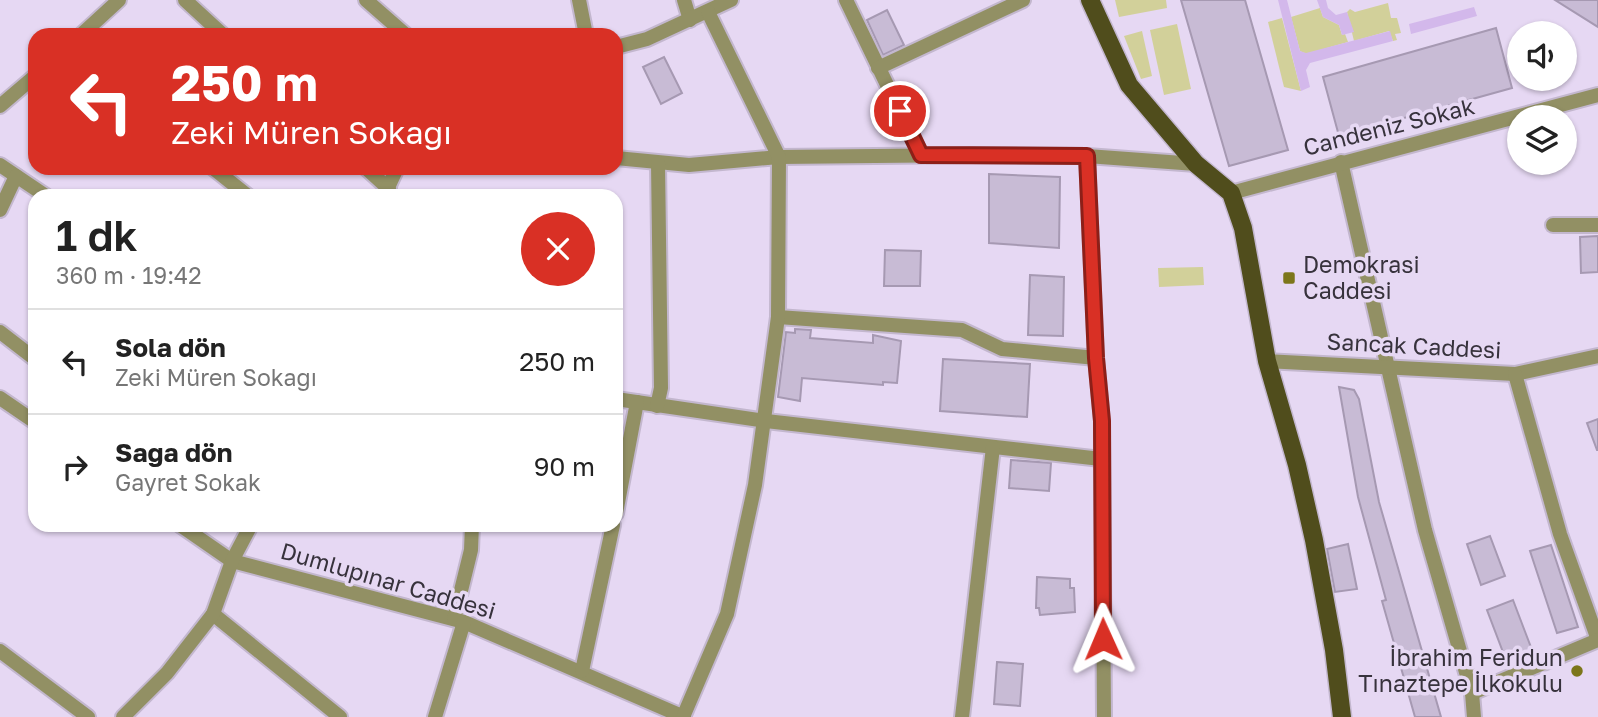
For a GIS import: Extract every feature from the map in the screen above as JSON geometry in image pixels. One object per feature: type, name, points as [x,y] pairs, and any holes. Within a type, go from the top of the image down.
[{"type":"main road","points":[[1090,0],[1129,85],[1196,164],[1231,193],[1243,228],[1267,360],[1297,465],[1314,540],[1335,650],[1342,717]]},
{"type":"street","points":[[89,28],[119,0]]},
{"type":"street","points":[[185,0],[215,28]]},
{"type":"street","points":[[366,0],[398,28]]},
{"type":"street","points":[[579,0],[585,28]]},
{"type":"street","points":[[684,0],[690,20]]},
{"type":"street","points":[[623,45],[647,39],[731,0]]},
{"type":"street","points":[[846,0],[921,155]]},
{"type":"street","points":[[878,68],[1023,0]]},
{"type":"street","points":[[683,717],[727,614],[753,495],[778,317],[779,157],[708,12]]},
{"type":"street","points":[[0,106],[28,82]]},
{"type":"street","name":"Candeniz Sokak","points":[[1231,193],[1598,95]]},
{"type":"street","points":[[623,159],[689,165],[779,157],[1087,156],[1196,164]]},
{"type":"street","points":[[1087,156],[1096,358],[1102,421],[1104,717]]},
{"type":"street","points":[[1341,162],[1425,530],[1472,693],[1475,717]]},
{"type":"street","points":[[657,406],[661,362],[658,163]]},
{"type":"street","points":[[0,165],[36,189]]},
{"type":"street","points":[[222,175],[240,189]]},
{"type":"street","points":[[372,175],[384,189]]},
{"type":"street","points":[[0,209],[16,176]]},
{"type":"street","points":[[1553,225],[1598,225]]},
{"type":"street","points":[[778,317],[962,330],[1002,349],[1096,358]]},
{"type":"street","points":[[0,332],[28,354]]},
{"type":"street","name":"Sancak Caddesi","points":[[1267,360],[1388,369],[1516,374],[1598,356]]},
{"type":"street","points":[[1472,693],[1598,640],[1560,534],[1516,374]]},
{"type":"street","points":[[0,398],[28,417]]},
{"type":"street","points":[[623,400],[765,421],[1101,459]]},
{"type":"street","points":[[623,476],[637,402]]},
{"type":"street","points":[[962,717],[993,447]]},
{"type":"street","points":[[190,532],[232,561]]},
{"type":"street","points":[[123,717],[167,673],[213,614],[232,561],[247,532]]},
{"type":"street","points":[[435,717],[459,621],[471,550],[470,532]]},
{"type":"street","points":[[582,671],[612,532]]},
{"type":"street","name":"Dumlupınar Caddesi","points":[[232,561],[459,621],[582,671],[683,717]]},
{"type":"street","points":[[213,614],[340,717]]},
{"type":"street","points":[[0,651],[88,717]]},
{"type":"shaded area","points":[[1115,0],[1166,0],[1167,8],[1119,17]]},
{"type":"shaded area","points":[[1278,0],[1287,0],[1300,51],[1306,53],[1390,31],[1393,41],[1310,63],[1306,70],[1310,87],[1301,91]]},
{"type":"shaded area","points":[[1317,0],[1326,0],[1328,8],[1336,15],[1347,12],[1354,32],[1342,35],[1339,25],[1323,17]]},
{"type":"shaded area","points":[[1388,3],[1391,18],[1397,18],[1401,33],[1395,34],[1397,40],[1393,41],[1389,31],[1354,41],[1347,12],[1350,9],[1355,12]]},
{"type":"shaded area","points":[[1474,7],[1477,16],[1411,34],[1409,24]]},
{"type":"shaded area","points":[[1320,8],[1323,17],[1339,25],[1348,42],[1306,54],[1300,51],[1291,17]]},
{"type":"shaded area","points":[[1282,18],[1301,91],[1284,87],[1268,22]]},
{"type":"shaded area","points":[[1177,24],[1191,89],[1164,95],[1150,30]]},
{"type":"shaded area","points":[[1142,31],[1152,76],[1141,79],[1124,36]]},
{"type":"shaded area","points":[[1203,267],[1204,285],[1159,287],[1158,268]]},
{"type":"building","points":[[1181,0],[1245,0],[1288,150],[1229,166]]},
{"type":"building","points":[[1555,0],[1598,0],[1598,27]]},
{"type":"building","points":[[887,10],[904,45],[883,55],[867,20]]},
{"type":"building","points":[[1496,28],[1507,69],[1507,89],[1339,136],[1323,77]]},
{"type":"building","points":[[664,57],[682,93],[661,104],[643,67]]},
{"type":"building","points":[[989,174],[1060,177],[1059,248],[989,243]]},
{"type":"building","points":[[1598,236],[1598,272],[1581,273],[1580,237]]},
{"type":"building","points":[[885,250],[921,251],[920,286],[884,286]]},
{"type":"building","points":[[1030,275],[1064,277],[1063,336],[1028,335]]},
{"type":"building","points":[[795,329],[811,330],[810,338],[873,343],[873,335],[901,341],[897,383],[883,382],[883,385],[802,378],[800,401],[778,397],[786,332],[795,333]]},
{"type":"building","points":[[943,359],[1030,364],[1027,417],[940,411]]},
{"type":"building","points":[[1339,387],[1354,390],[1359,399],[1379,502],[1441,717],[1415,717],[1382,601],[1386,600],[1358,497]]},
{"type":"building","points":[[1598,419],[1598,450],[1597,450],[1587,423]]},
{"type":"building","points":[[1011,460],[1051,463],[1049,491],[1009,488]]},
{"type":"building","points":[[1490,536],[1505,576],[1481,585],[1467,544]]},
{"type":"building","points":[[1348,544],[1357,589],[1335,592],[1327,549]]},
{"type":"building","points":[[1551,545],[1578,627],[1557,633],[1530,551]]},
{"type":"building","points":[[1037,577],[1070,579],[1070,588],[1074,588],[1075,612],[1040,615],[1039,608],[1036,608]]},
{"type":"building","points":[[1513,600],[1532,650],[1506,660],[1487,610]]},
{"type":"building","points":[[997,662],[1023,664],[1020,706],[994,704]]},
{"type":"place","name":"Demokrasi Caddesi","points":[[1289,278]]},
{"type":"place","name":"İbrahim Feridun Tınaztepe İlkokulu","points":[[1577,671]]},
{"type":"route","points":[[900,111],[921,155],[1087,156],[1096,358],[1102,421],[1103,639]]}]
